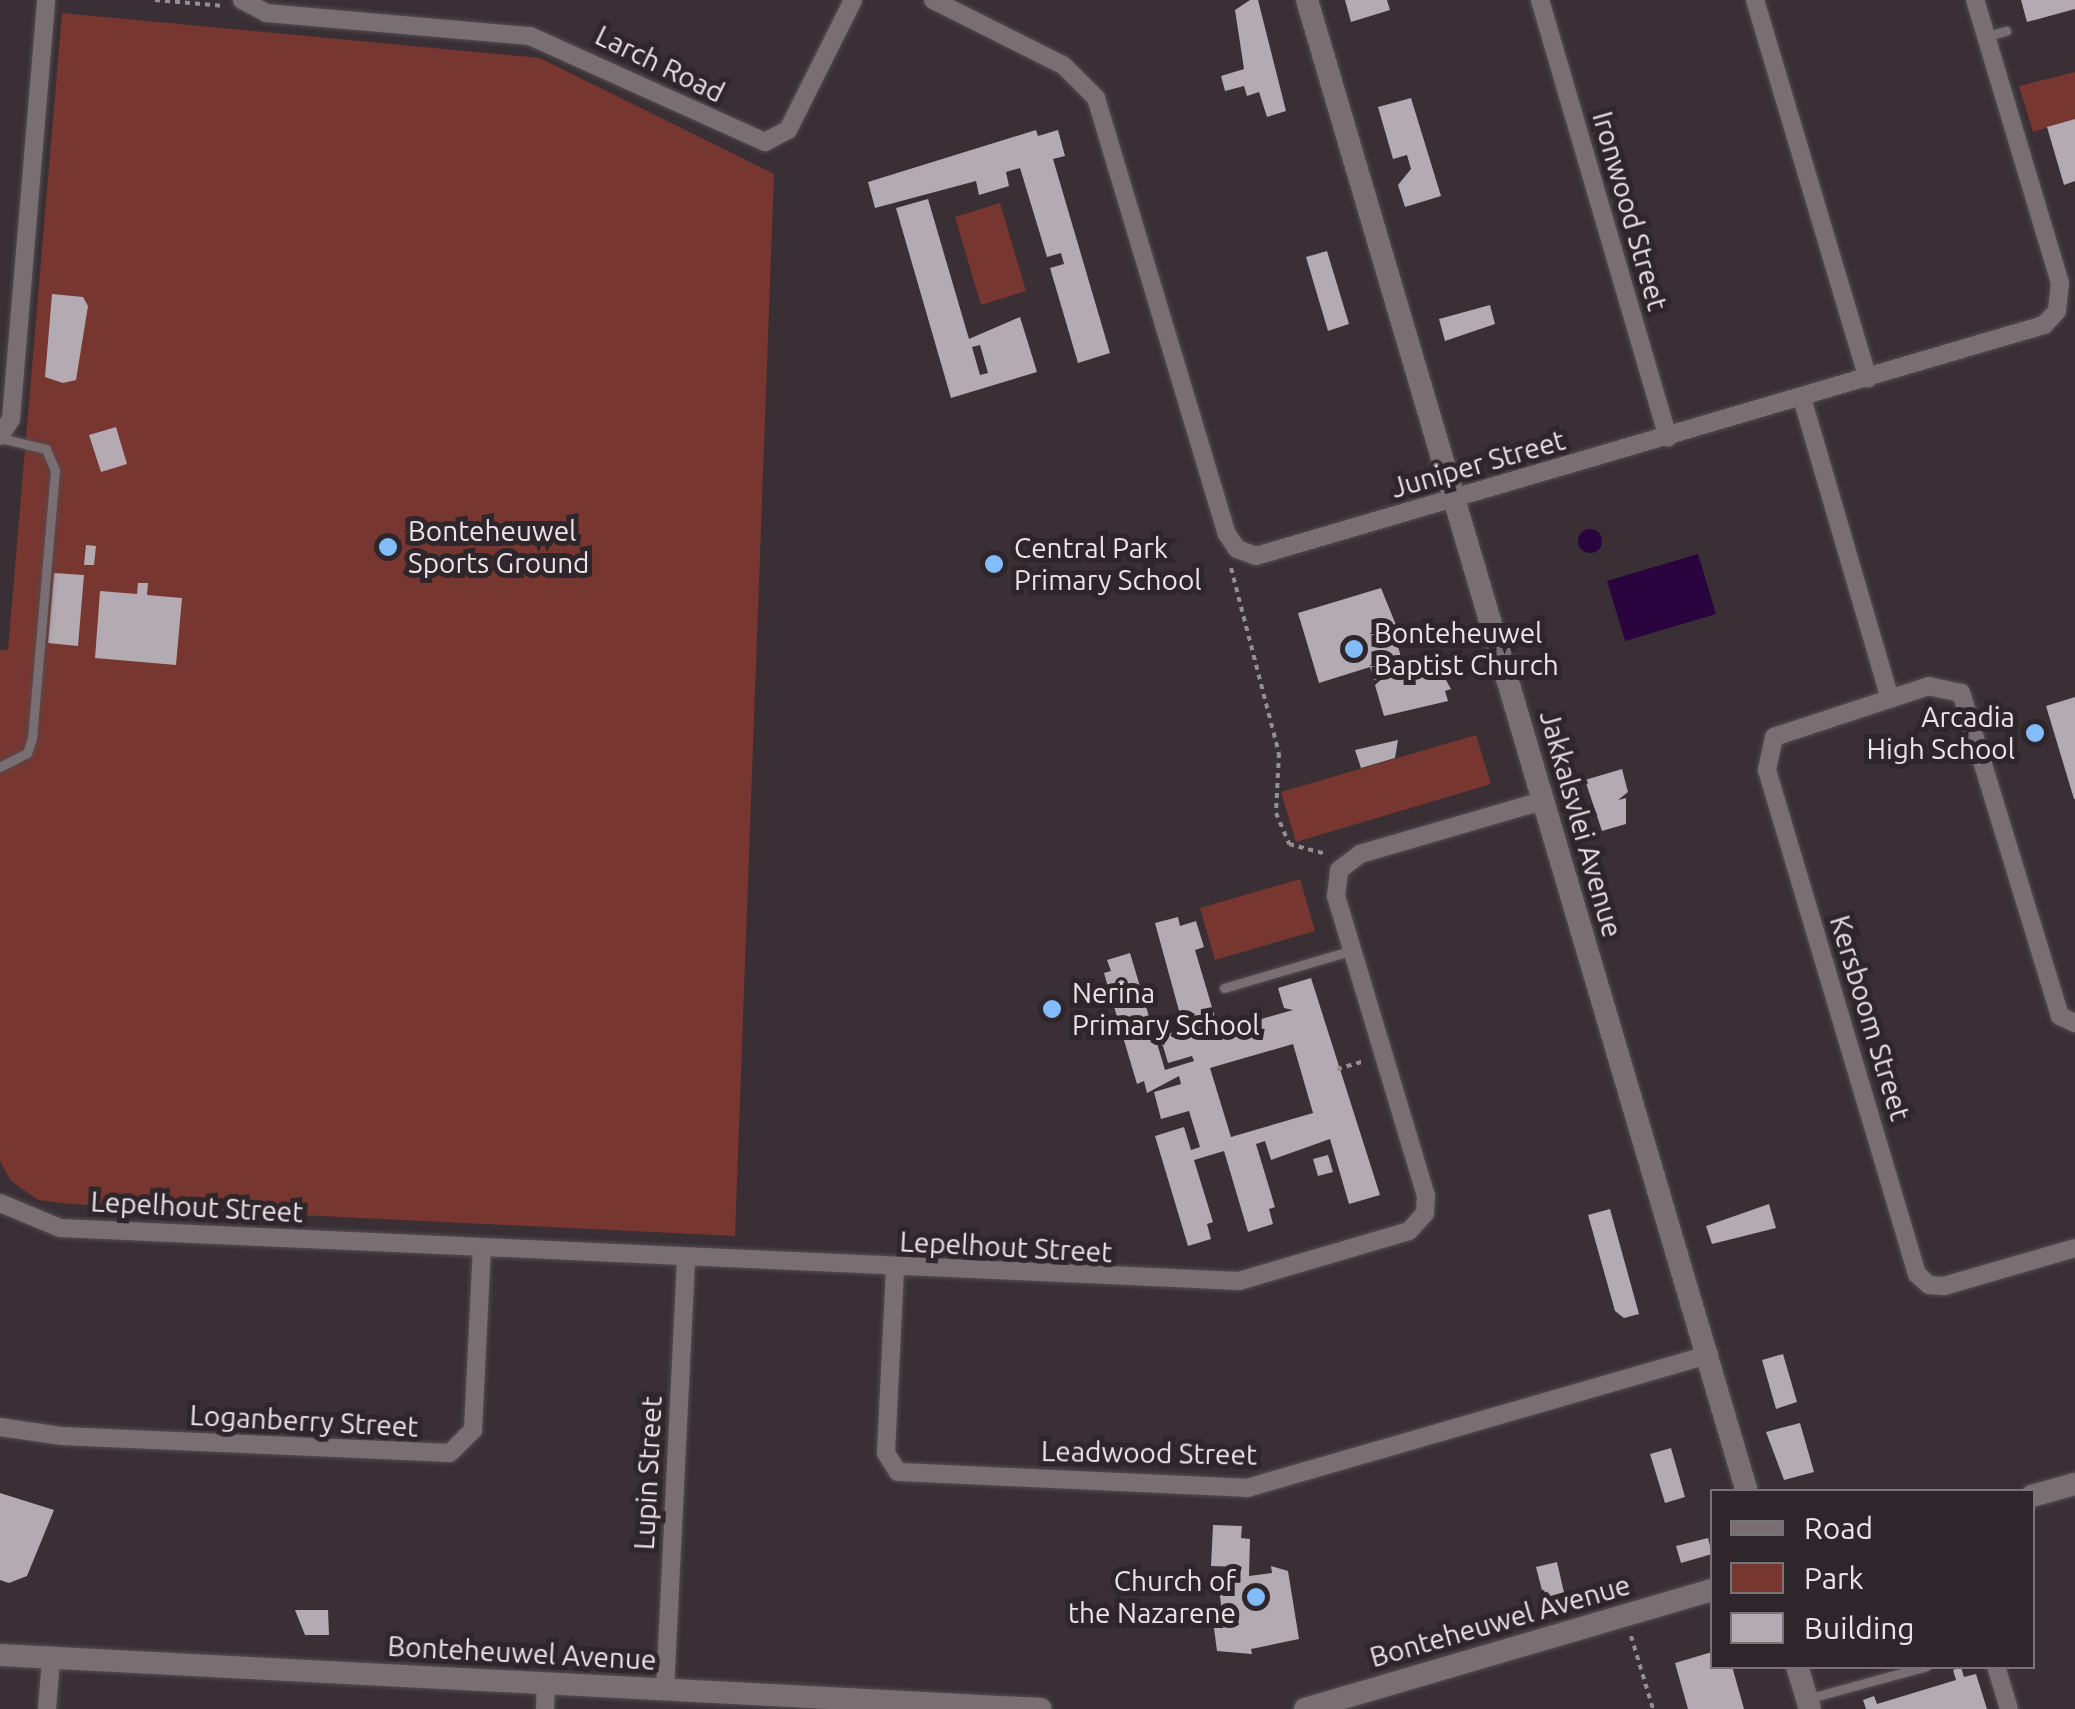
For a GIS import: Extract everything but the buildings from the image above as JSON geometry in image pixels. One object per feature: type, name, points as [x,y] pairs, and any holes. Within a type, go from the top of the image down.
[{"type":"street","points":[[0,437],[10,419],[46,0]]},
{"type":"street","name":"Larch Road","points":[[243,2],[266,12],[530,36],[765,142],[788,130],[853,0]]},
{"type":"street","points":[[934,0],[1063,65],[1096,98],[1227,534],[1242,552]]},
{"type":"street","name":"Jakkalsvlei Avenue","points":[[1307,0],[1745,1489]]},
{"type":"street","name":"Ironwood Street","points":[[1540,0],[1668,438]]},
{"type":"street","points":[[1755,0],[1868,378]]},
{"type":"street","name":"Juniper Street","points":[[1242,552],[1263,555],[2035,329],[2057,311],[2068,291],[1997,33],[1975,0]]},
{"type":"street","points":[[1802,398],[1890,698]]},
{"type":"street","name":"Kersboom Street","points":[[2075,1023],[2060,1016],[1966,700],[1938,684],[1781,731],[1765,762],[1917,1274],[1930,1285],[1944,1286],[2075,1248]]},
{"type":"street","points":[[1344,863],[1543,801]]},
{"type":"street","name":"Lepelhout Street","points":[[0,1203],[60,1228],[1222,1284],[1409,1231],[1421,1220],[1426,1196],[1335,887],[1344,863]]},
{"type":"street","name":"Loganberry Street","points":[[0,1427],[62,1436],[450,1454],[473,1430],[482,1249]]},
{"type":"street","name":"Lupin Street","points":[[664,1690],[686,1259]]},
{"type":"street","name":"Leadwood Street","points":[[894,1269],[886,1453],[898,1472],[1248,1488],[1708,1356]]},
{"type":"street","points":[[2035,1495],[2075,1484]]},
{"type":"street","name":"Bonteheuwel Avenue","points":[[1305,1709],[1710,1591]]},
{"type":"street","name":"Bonteheuwel Avenue","points":[[0,1655],[664,1690],[784,1703],[1041,1709]]},
{"type":"street","points":[[47,1709],[51,1660]]},
{"type":"street","points":[[1798,1669],[1808,1704]]},
{"type":"street","points":[[1997,1669],[2009,1709]]},
{"type":"street","points":[[545,1709],[546,1684]]},
{"type":"lane","points":[[0,437],[46,449],[55,470],[32,738],[26,754],[0,767]]},
{"type":"lane","points":[[1224,988],[1353,950]]},
{"type":"lane","points":[[1808,1704],[1918,1669]]},
{"type":"path","points":[[155,0],[211,8],[243,2]]},
{"type":"path","points":[[1242,552],[1228,572],[1279,753],[1276,812],[1289,844],[1344,863]]},
{"type":"path","points":[[1337,1069],[1384,1055]]},
{"type":"path","points":[[1629,1631],[1654,1709]]},
{"type":"green space","name":"Bonteheuwel Sports Ground","points":[[62,13],[540,58],[774,174],[735,1236],[70,1204],[38,1200],[11,1181],[0,1161],[0,650],[8,650]]},
{"type":"green space","points":[[2075,72],[2075,119],[2033,132],[2019,86]]},
{"type":"green space","points":[[1000,203],[1026,291],[981,305],[955,217]]},
{"type":"green space","points":[[1476,735],[1491,784],[1296,842],[1281,792]]},
{"type":"green space","points":[[1300,879],[1315,931],[1215,960],[1200,908]]},
{"type":"shaded area","points":[[1590,529],[1599,532],[1599,550],[1590,553],[1581,550],[1578,541],[1581,532]]},
{"type":"shaded area","points":[[1698,554],[1716,614],[1625,641],[1607,581]]},
{"type":"place","name":"Bonteheuwel Sports Ground","points":[[388,547]]},
{"type":"place","name":"Central Park Primary School","points":[[994,564]]},
{"type":"place","name":"Bonteheuwel Baptist Church","points":[[1354,649]]},
{"type":"place","name":"Arcadia High School","points":[[2035,733]]},
{"type":"place","name":"Nerina Primary School","points":[[1052,1009]]},
{"type":"place","name":"Church of the Nazarene","points":[[1256,1597]]}]
